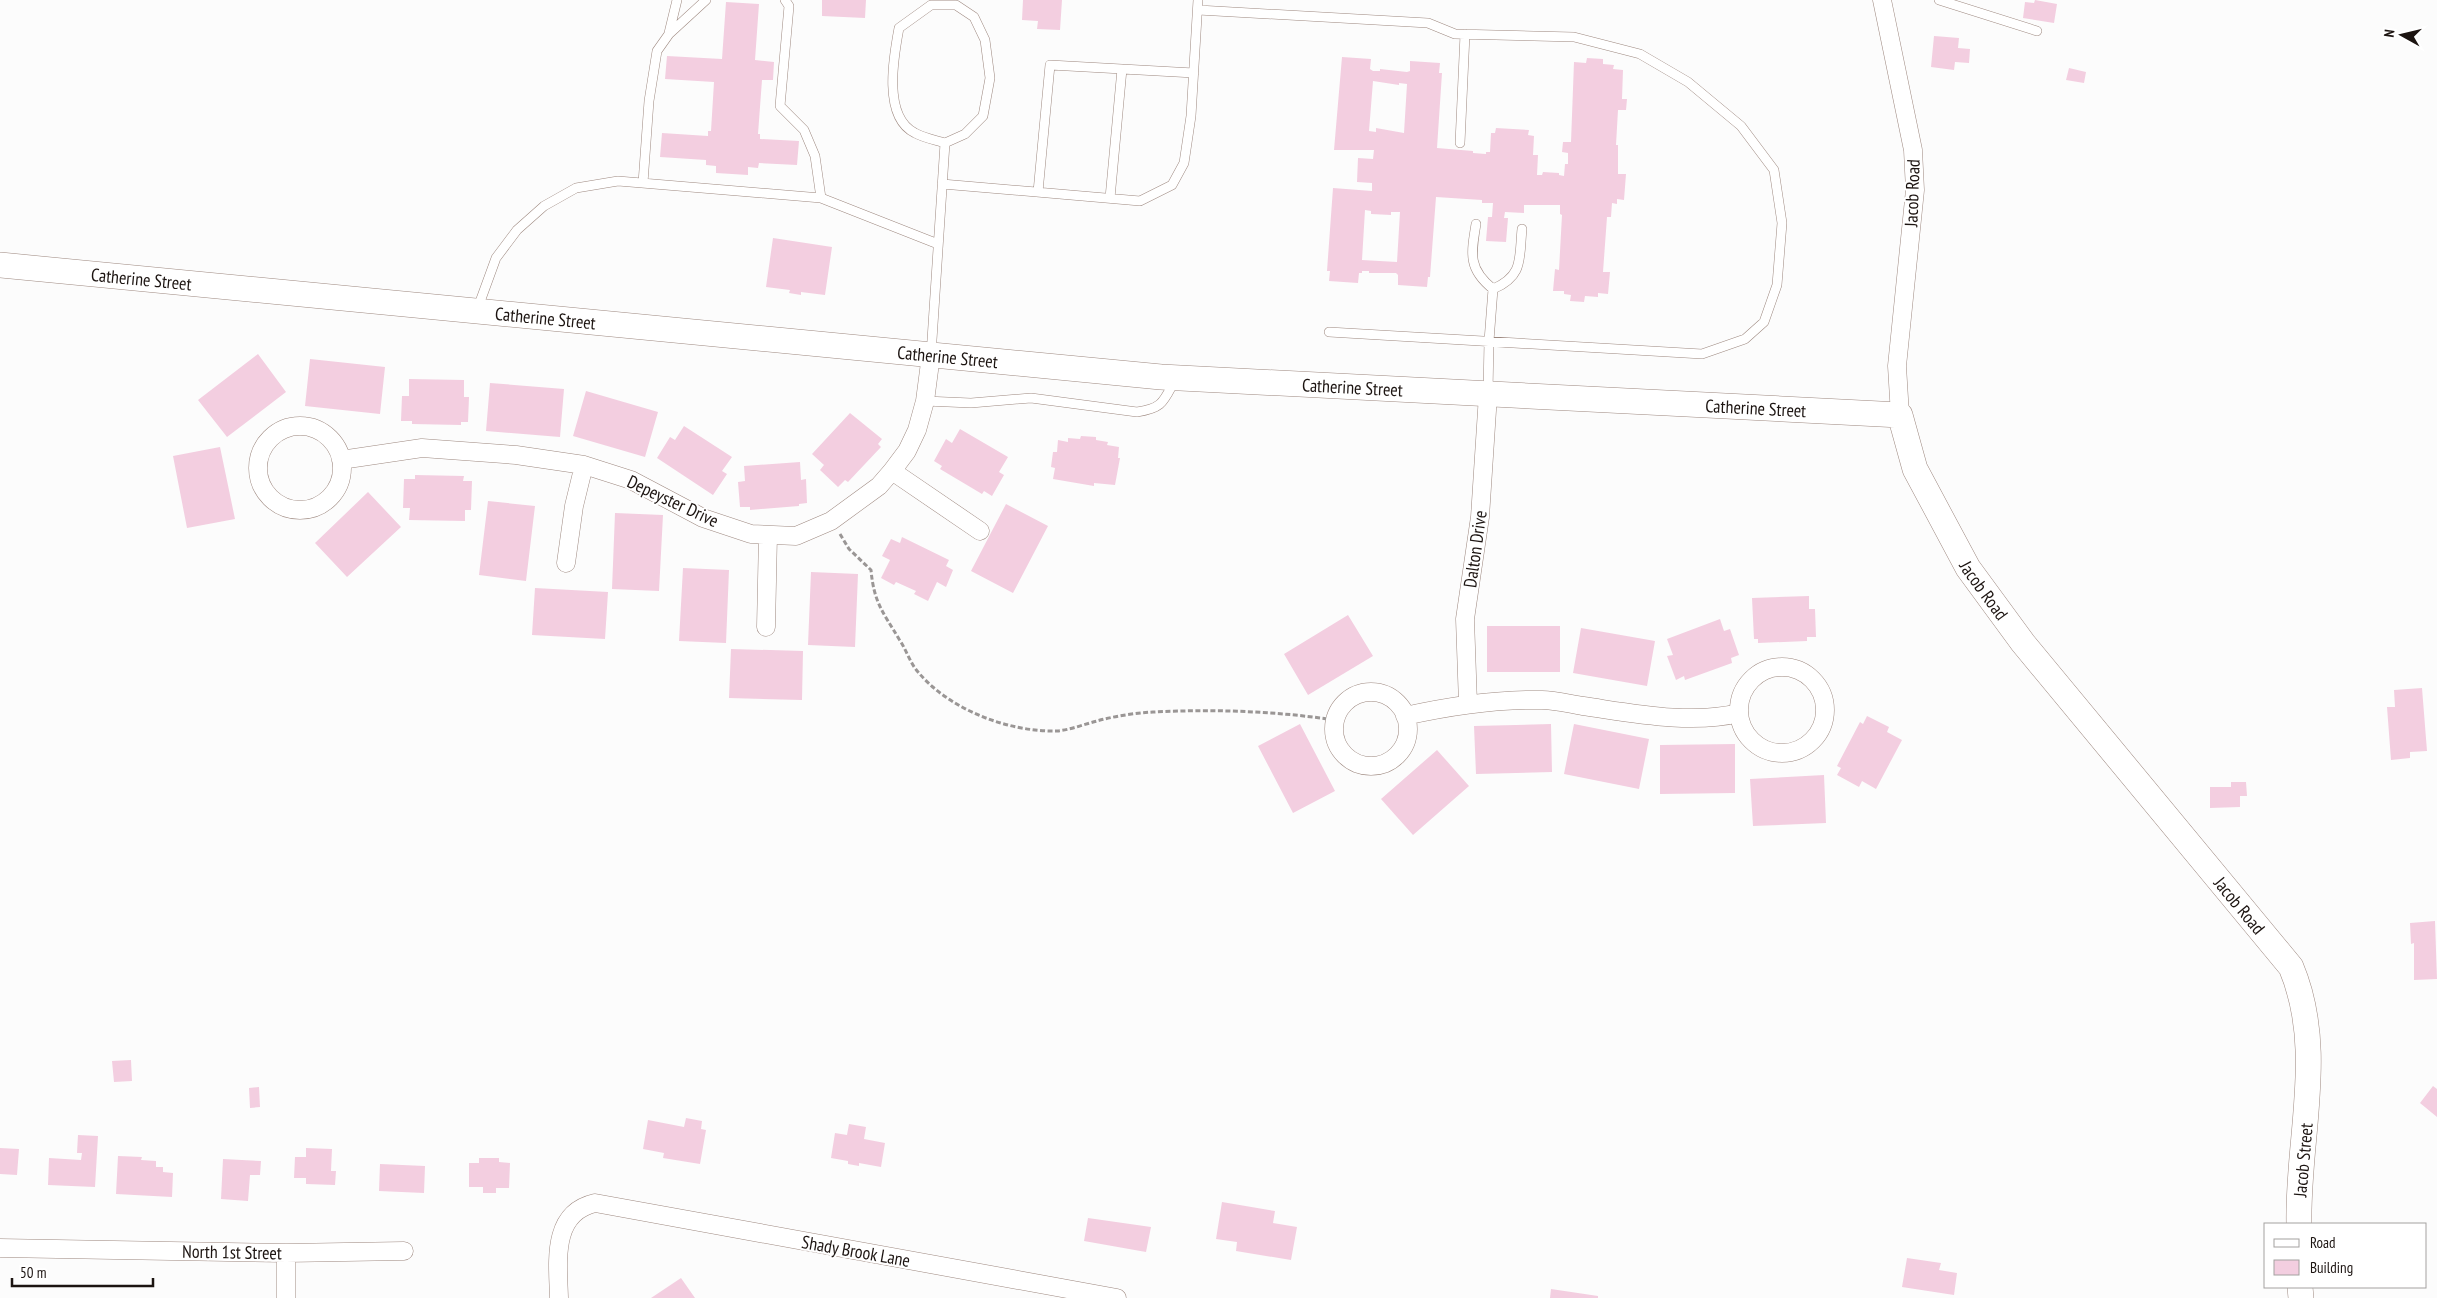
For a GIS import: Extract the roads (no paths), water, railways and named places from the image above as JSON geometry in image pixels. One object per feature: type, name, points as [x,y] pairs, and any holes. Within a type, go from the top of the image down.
[{"type":"street","name":"Jacob Road","points":[[1882,0],[1913,150],[1915,190],[1897,366],[1900,415],[1915,470],[1968,568],[2023,643],[2291,967],[2301,990],[2309,1064],[2309,1096]]},
{"type":"street","name":"Catherine Street","points":[[0,265],[1176,378],[1900,415]]},
{"type":"street","name":"Depeyster Drive","points":[[341,460],[422,448],[516,454],[584,465],[631,480],[703,518],[751,534],[796,536],[831,521],[879,486],[907,451],[925,401],[931,355]]},
{"type":"street","name":"Dalton Drive","points":[[1468,704],[1465,619],[1480,517],[1488,395]]},
{"type":"street","points":[[292,426],[308,426],[323,432],[335,444],[341,460],[341,476],[335,492],[323,503],[308,509],[291,510],[276,503],[264,491],[258,476],[258,459],[264,444],[276,432],[292,426]]},
{"type":"street","points":[[566,563],[574,506],[584,465]]},
{"type":"street","points":[[892,471],[980,530]]},
{"type":"street","points":[[766,627],[768,535]]},
{"type":"street","points":[[1779,666],[1796,668],[1810,677],[1821,690],[1825,707],[1823,723],[1815,738],[1801,748],[1785,753],[1768,751],[1754,742],[1744,729],[1739,712],[1741,696],[1750,681],[1763,671],[1779,666]]},
{"type":"street","points":[[1366,692],[1380,693],[1393,700],[1405,716],[1408,724],[1406,739],[1400,752],[1390,761],[1376,766],[1361,765],[1348,759],[1339,748],[1334,734],[1335,720],[1341,706],[1352,697],[1366,692]]},
{"type":"street","points":[[1405,716],[1468,704],[1542,700],[1613,710],[1699,718],[1721,717],[1739,712]]},
{"type":"street","name":"Jacob Street","points":[[2299,1223],[2298,1186],[2309,1096]]},
{"type":"street","name":"Shady Brook Lane","points":[[559,1298],[558,1263],[562,1234],[572,1213],[582,1206],[595,1203],[1117,1298]]},
{"type":"street","name":"North 1st Street","points":[[0,1248],[286,1253],[404,1251]]},
{"type":"street","points":[[286,1253],[286,1298]]},
{"type":"lane","points":[[669,34],[677,0]]},
{"type":"lane","points":[[644,183],[649,101],[657,51],[669,34],[706,0]]},
{"type":"lane","points":[[785,0],[789,6],[780,106],[804,130],[816,156],[820,198]]},
{"type":"lane","points":[[942,184],[1140,201],[1172,185],[1184,164],[1194,73],[1198,0]]},
{"type":"lane","points":[[1939,0],[2037,31]]},
{"type":"lane","points":[[931,5],[956,5],[974,17],[985,40],[990,78],[983,116],[965,134],[945,143],[913,133],[900,117],[893,94],[893,60],[899,28],[931,5]]},
{"type":"lane","points":[[1198,10],[1428,23],[1455,34],[1574,37],[1640,54],[1688,82],[1741,126],[1774,170],[1782,223],[1778,285],[1764,322],[1745,339],[1702,354],[1329,332]]},
{"type":"lane","points":[[1460,143],[1465,34]]},
{"type":"lane","points":[[1038,192],[1050,65],[1194,73]]},
{"type":"lane","points":[[1110,198],[1122,69]]},
{"type":"lane","points":[[931,355],[945,143]]},
{"type":"lane","points":[[476,312],[496,258],[517,230],[544,206],[576,188],[618,181],[820,198],[938,244]]},
{"type":"lane","points":[[1476,224],[1472,251],[1474,268],[1481,279],[1493,289]]},
{"type":"lane","points":[[1493,289],[1505,284],[1516,273],[1522,229]]},
{"type":"lane","points":[[1488,395],[1489,341],[1493,289]]},
{"type":"lane","points":[[925,401],[971,403],[1031,398],[1136,412],[1154,410],[1164,401],[1176,378]]}]
